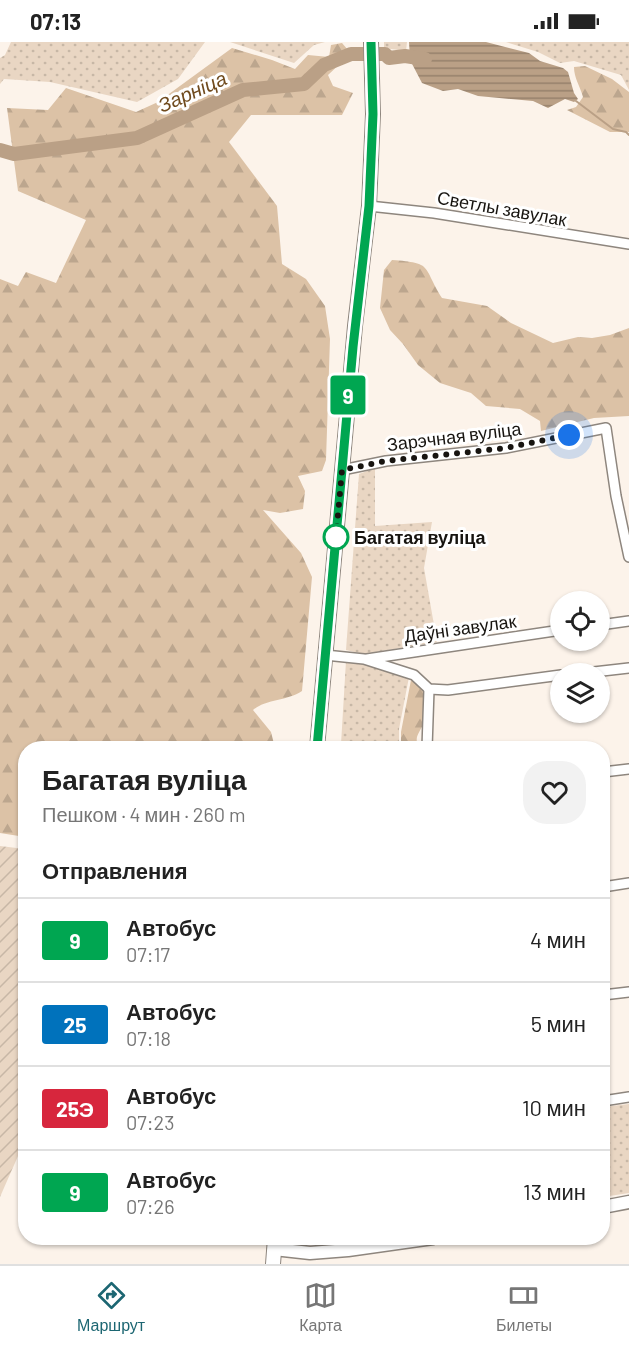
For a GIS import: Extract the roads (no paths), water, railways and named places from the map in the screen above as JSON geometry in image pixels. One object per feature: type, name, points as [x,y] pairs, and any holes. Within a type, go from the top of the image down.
[{"type":"main road","points":[[318,741],[355,326],[378,207],[372,148],[371,42]]},
{"type":"main road","points":[[273,1264],[274,1245]]},
{"type":"street","name":"Светлы завулак","points":[[378,207],[434,213],[629,244]]},
{"type":"street","name":"Зарэчная вуліца","points":[[342,470],[386,461],[506,448],[606,428],[616,496],[629,557]]},
{"type":"street","points":[[610,624],[629,621]]},
{"type":"street","name":"Даўні завулак","points":[[364,659],[550,632]]},
{"type":"street","points":[[325,655],[364,659],[414,675],[429,689],[448,690],[550,676]]},
{"type":"street","points":[[610,670],[629,668]]},
{"type":"street","points":[[428,741],[429,689]]},
{"type":"street","points":[[610,771],[629,770]]},
{"type":"street","points":[[610,886],[629,883]]},
{"type":"street","points":[[610,994],[629,992]]},
{"type":"street","points":[[610,1100],[629,1097]]},
{"type":"street","points":[[610,1206],[629,1202]]},
{"type":"street","points":[[281,1245],[310,1253],[382,1245]]},
{"type":"waterway","name":"Зарніца","points":[[0,150],[14,154],[137,138],[243,90],[304,84],[324,65],[351,54],[385,54],[389,58],[405,56],[425,59]]},
{"type":"waterway","name":"Зарніца","points":[[576,101],[613,129],[629,135]]},
{"type":"place","name":"Багатая вуліца","points":[[336,537]]}]
